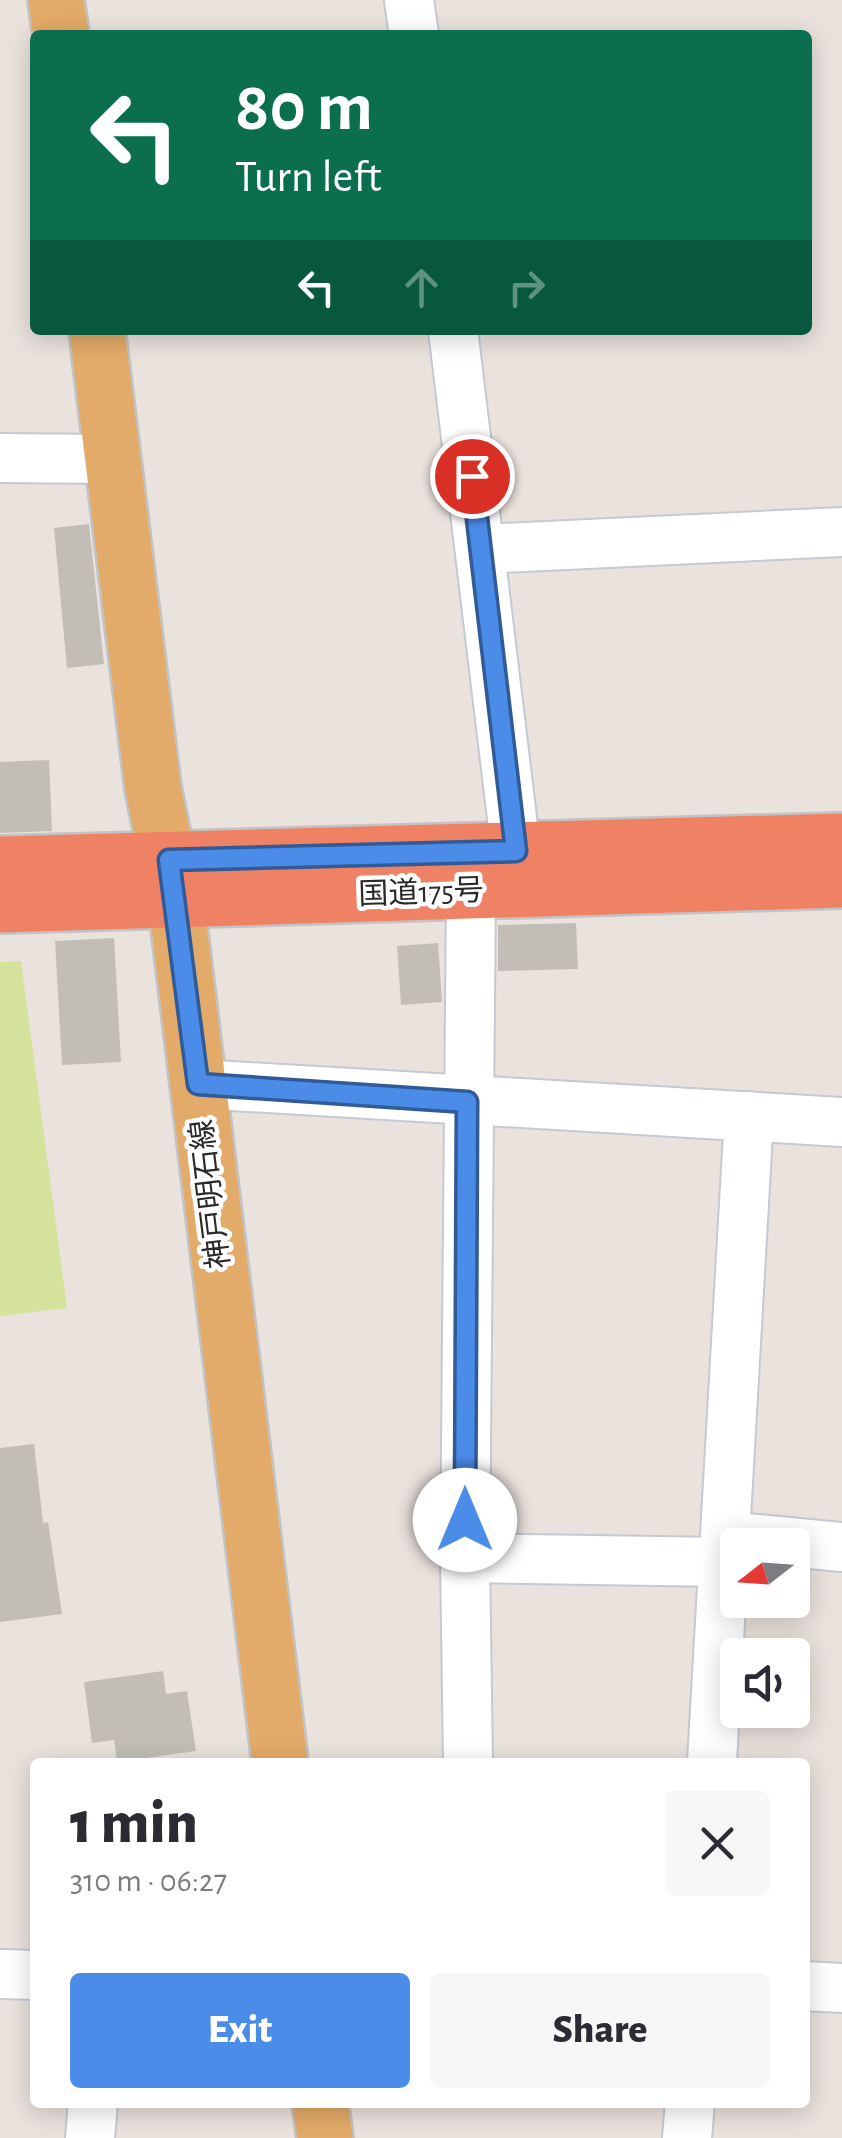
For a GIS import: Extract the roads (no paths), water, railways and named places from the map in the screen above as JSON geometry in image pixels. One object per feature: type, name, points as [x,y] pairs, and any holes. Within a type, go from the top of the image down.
[{"type":"highway","name":"国道175号","points":[[501,878],[842,841]]},
{"type":"highway","name":"国道175号","points":[[0,864],[173,880],[842,880]]},
{"type":"highway","name":"国道175号","points":[[0,906],[173,880]]},
{"type":"main road","points":[[56,0],[59,30]]},
{"type":"main road","name":"神戸明石線","points":[[98,335],[152,784],[173,880],[280,1758]]},
{"type":"main road","points":[[321,2108],[325,2138]]},
{"type":"street","points":[[410,0],[413,30]]},
{"type":"street","points":[[454,335],[482,549],[501,878],[467,1102],[468,1758]]},
{"type":"street","points":[[0,458],[112,458]]},
{"type":"street","points":[[482,549],[842,532]]},
{"type":"street","points":[[198,1084],[842,1122]]},
{"type":"street","points":[[726,1528],[749,1116]]},
{"type":"street","points":[[810,1548],[842,1547]]},
{"type":"street","points":[[465,1558],[720,1549]]},
{"type":"street","points":[[712,1758],[721,1618]]},
{"type":"street","points":[[0,1974],[30,1975]]},
{"type":"street","points":[[810,1986],[842,1988]]},
{"type":"street","points":[[90,2138],[92,2108]]},
{"type":"street","points":[[688,2138],[690,2108]]}]
